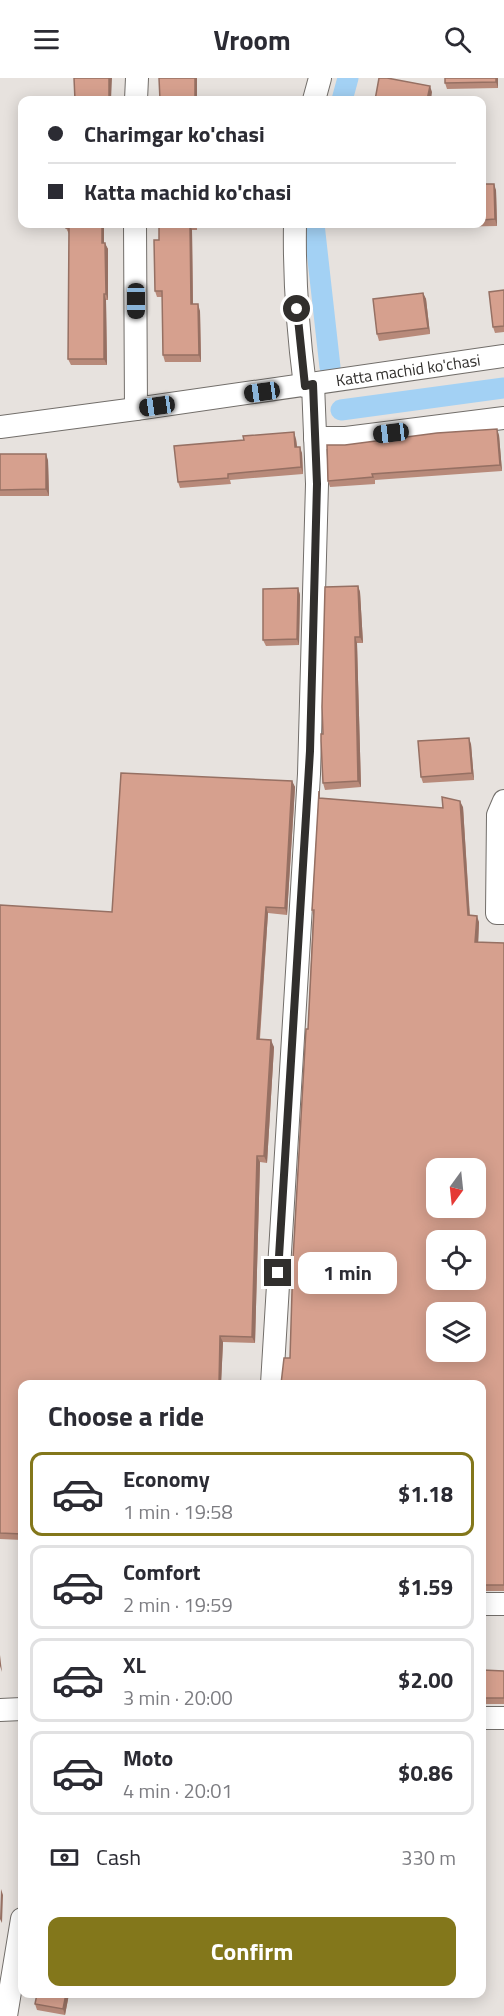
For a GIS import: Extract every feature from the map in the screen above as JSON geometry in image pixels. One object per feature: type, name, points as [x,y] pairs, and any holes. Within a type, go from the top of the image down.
[{"type":"street","points":[[136,96],[137,78]]},
{"type":"street","points":[[315,96],[320,78]]},
{"type":"street","points":[[135,228],[136,410]]},
{"type":"street","points":[[295,228],[294,270],[300,347],[309,385]]},
{"type":"street","name":"Katta machid ko'chasi","points":[[0,427],[136,410],[504,356]]},
{"type":"street","name":"Katta machid ko'chasi","points":[[272,1380],[309,774],[317,484],[309,385]]},
{"type":"street","points":[[315,438],[346,438],[504,418]]},
{"type":"street","points":[[504,801],[498,815],[497,913],[504,913]]},
{"type":"street","points":[[486,1604],[504,1604]]},
{"type":"street","points":[[0,1710],[18,1709]]},
{"type":"street","points":[[486,1718],[504,1718]]},
{"type":"street","points":[[6,2016],[18,1943]]},
{"type":"building","points":[[74,78],[109,78],[109,96],[75,96]]},
{"type":"building","points":[[159,78],[195,78],[195,96],[160,96]]},
{"type":"building","points":[[379,78],[430,86],[428,96],[376,96]]},
{"type":"building","points":[[445,78],[496,78],[496,82],[445,83]]},
{"type":"building","points":[[486,184],[494,184],[495,219],[486,220]]},
{"type":"building","points":[[69,228],[102,228],[102,243],[105,243],[106,294],[104,294],[104,359],[68,359]]},
{"type":"building","points":[[159,228],[190,228],[191,304],[198,304],[199,355],[163,355],[162,291],[155,291],[154,240],[159,240]]},
{"type":"building","points":[[504,290],[504,326],[493,327],[489,292]]},
{"type":"building","points":[[423,293],[428,328],[377,334],[373,299]]},
{"type":"building","points":[[497,429],[500,465],[372,474],[373,477],[328,481],[327,445]]},
{"type":"building","points":[[294,432],[295,447],[300,447],[301,467],[228,474],[228,478],[178,482],[174,446],[244,440],[243,436]]},
{"type":"building","points":[[0,454],[46,454],[46,489],[0,490]]},
{"type":"building","points":[[358,586],[360,637],[355,637],[358,781],[323,783],[321,734],[323,734],[325,587]]},
{"type":"building","points":[[298,588],[297,639],[263,640],[263,589]]},
{"type":"building","points":[[469,738],[472,773],[421,777],[418,741]]},
{"type":"building","points":[[121,773],[292,781],[285,908],[266,907],[257,1039],[271,1040],[264,1156],[257,1156],[252,1337],[220,1336],[219,1380],[18,1380],[18,1534],[0,1533],[0,905],[112,912]]},
{"type":"building","points":[[319,791],[319,798],[443,808],[442,797],[460,801],[468,915],[477,916],[475,942],[504,943],[504,1585],[486,1585],[486,1380],[281,1380],[284,1358],[290,1358],[293,1259],[306,1029],[308,1029]]},
{"type":"building","points":[[486,1670],[504,1671],[504,1698],[486,1698]]},
{"type":"building","points":[[36,1998],[65,1998],[63,2009],[35,2004]]},
{"type":"waterway","points":[[343,96],[348,78]]},
{"type":"waterway","points":[[314,228],[330,367]]},
{"type":"waterway","points":[[341,410],[504,388]]},
{"type":"route","points":[[278,1273],[309,774],[314,638],[317,484],[313,384],[305,386],[297,309]]}]
